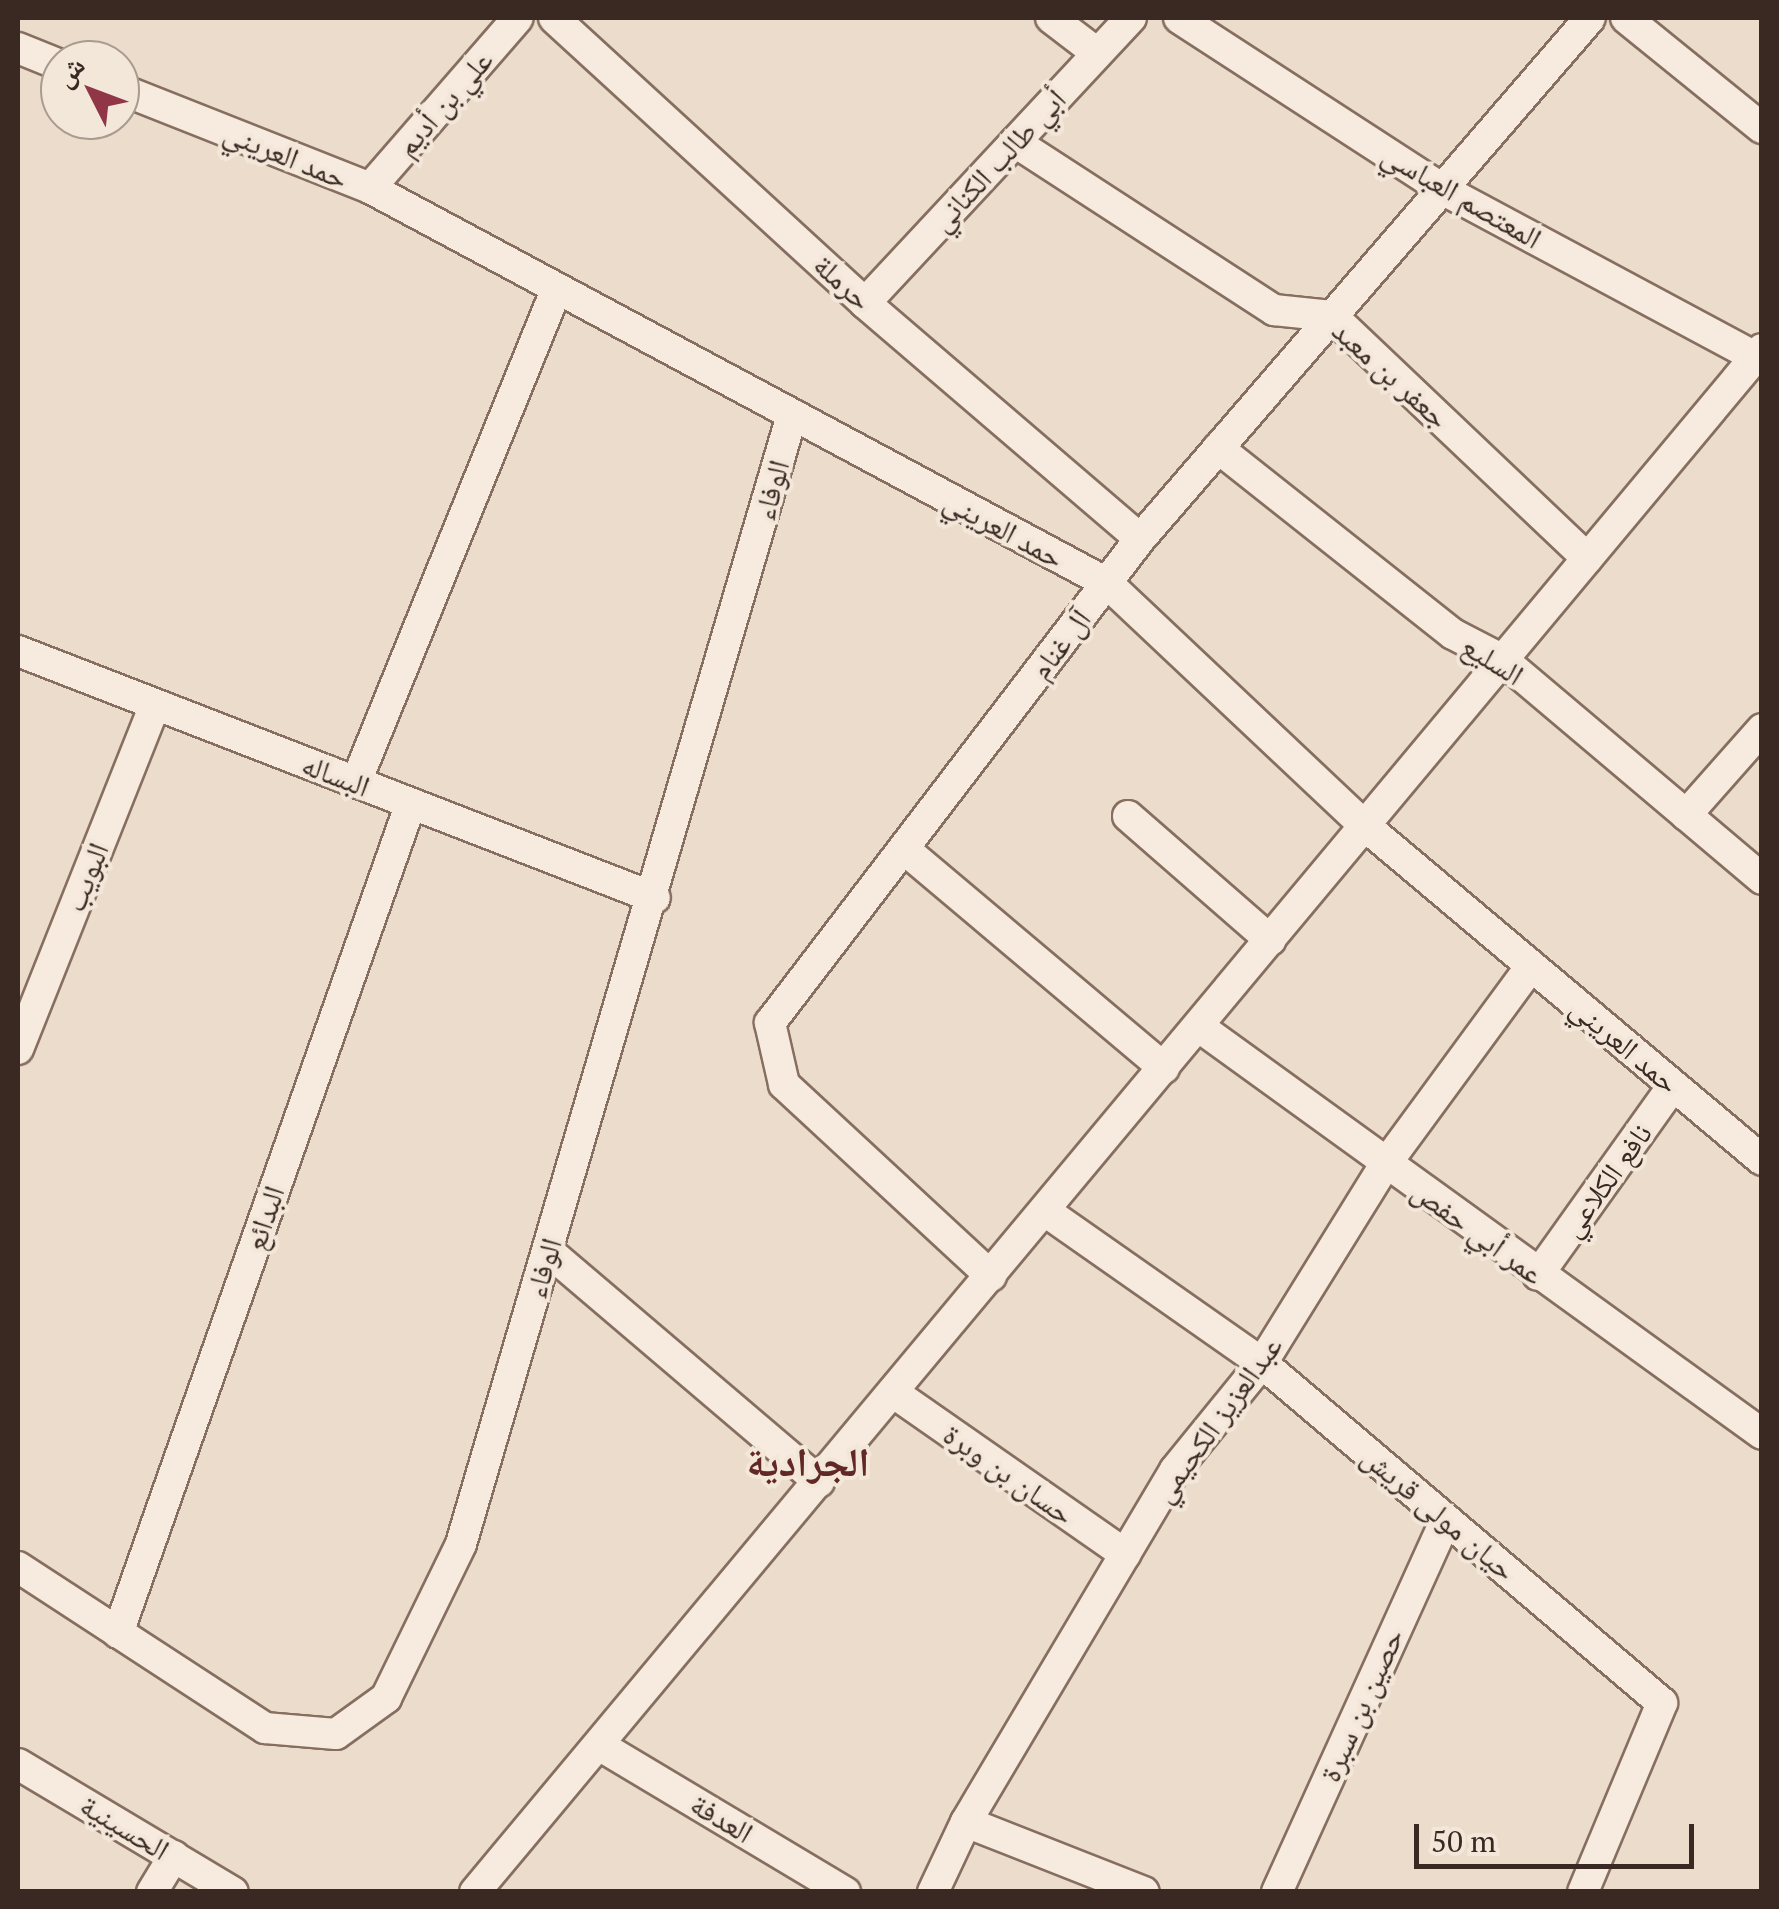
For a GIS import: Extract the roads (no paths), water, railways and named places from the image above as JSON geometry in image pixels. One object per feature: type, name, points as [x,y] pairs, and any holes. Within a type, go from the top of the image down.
[{"type":"street","name":"علي بن أديم","points":[[370,188],[518,18]]},
{"type":"street","name":"حرملة","points":[[554,18],[865,303],[1140,539]]},
{"type":"street","points":[[1051,18],[1097,53]]},
{"type":"street","name":"أبي طالب الكناني","points":[[865,303],[1131,18]]},
{"type":"street","name":"المعتصم العباسي","points":[[1180,18],[1442,189],[1758,353]]},
{"type":"street","name":"آل غنام","points":[[991,1276],[784,1084],[770,1024],[1140,539],[1590,18]]},
{"type":"street","points":[[1626,18],[1762,128]]},
{"type":"street","name":"حمد العريني","points":[[140,96],[370,188],[1107,584],[1364,826],[1762,1160]]},
{"type":"street","name":"جعفر بن معبد","points":[[1015,142],[1274,310],[1332,316],[1587,558]]},
{"type":"street","points":[[356,782],[557,288]]},
{"type":"street","points":[[475,1892],[1758,353]]},
{"type":"street","name":"الوفاء","points":[[18,1568],[264,1728],[336,1734],[386,1698],[460,1544],[655,898],[792,415]]},
{"type":"street","name":"السليع","points":[[1218,448],[1452,634],[1503,660],[1762,879]]},
{"type":"street","name":"البساله","points":[[18,652],[655,898]]},
{"type":"street","name":"البويب","points":[[18,1049],[155,704]]},
{"type":"street","points":[[1686,815],[1762,729]]},
{"type":"street","name":"البدائع","points":[[118,1633],[410,804]]},
{"type":"street","points":[[1128,816],[1270,940]]},
{"type":"street","points":[[904,849],[1164,1068]]},
{"type":"street","name":"عبدالعزيز الكحيمي","points":[[933,1892],[966,1822],[1175,1470],[1262,1363],[1385,1166],[1531,966]]},
{"type":"street","name":"عمر أبي حفص","points":[[1198,1026],[1385,1166],[1762,1434]]},
{"type":"street","name":"نافع الكلاعي","points":[[1538,1275],[1674,1086]]},
{"type":"street","name":"حيان مولى قريش","points":[[1045,1211],[1262,1363],[1662,1703],[1583,1892]]},
{"type":"street","points":[[548,1250],[819,1482]]},
{"type":"street","name":"حسان بن وبرة","points":[[894,1393],[1125,1554]]},
{"type":"street","name":"حصين بن سبرة","points":[[1277,1892],[1446,1519]]},
{"type":"street","name":"العدفة","points":[[599,1745],[845,1892]]},
{"type":"street","name":"الحسينية","points":[[18,1764],[233,1892]]},
{"type":"street","points":[[966,1822],[1144,1892]]},
{"type":"street","points":[[152,1892],[174,1856]]},
{"type":"district","name":"الجرادية","points":[[808,1461]]}]
